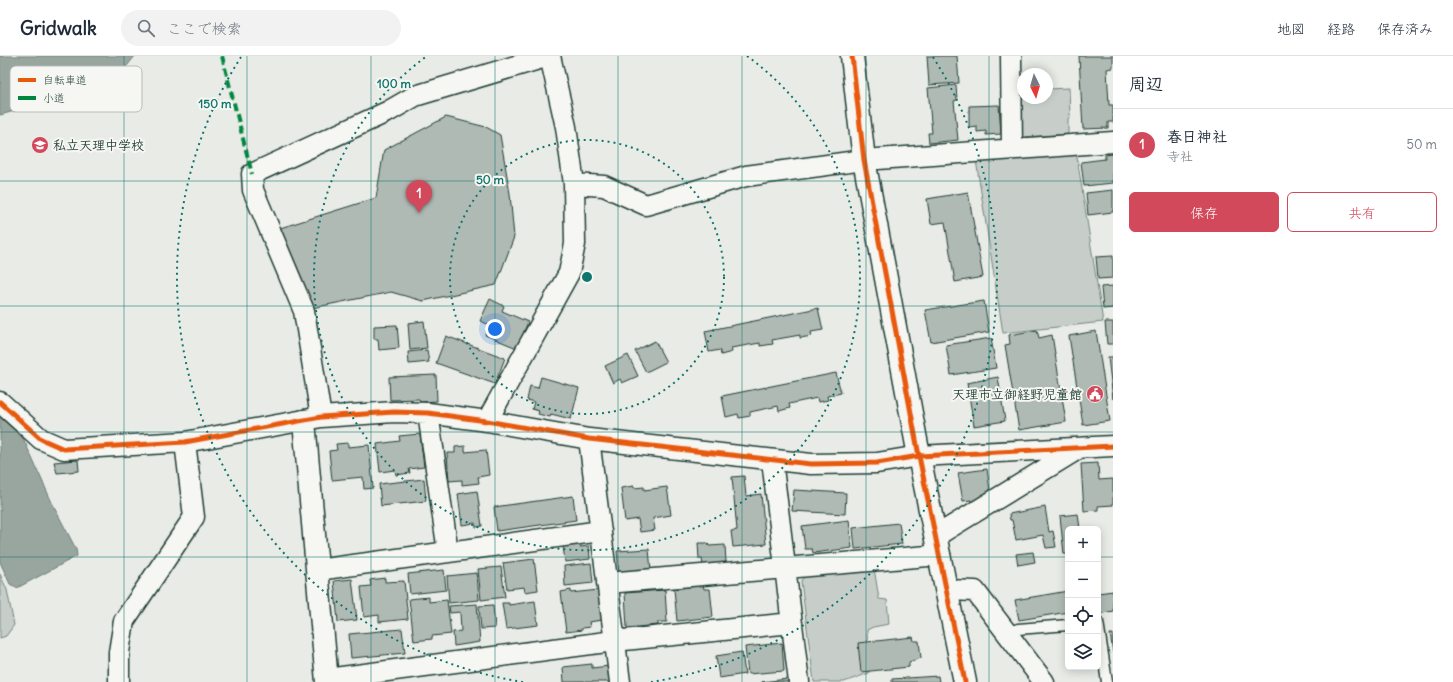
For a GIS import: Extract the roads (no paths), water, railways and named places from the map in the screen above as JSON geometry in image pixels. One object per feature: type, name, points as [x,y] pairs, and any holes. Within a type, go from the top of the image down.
[{"type":"street","points":[[487,421],[569,273],[575,244],[574,184],[566,127],[549,56],[415,96],[389,111],[252,174],[254,190],[304,311],[312,419],[317,570],[327,681],[614,641],[792,623]]},
{"type":"street","points":[[852,56],[864,160],[919,456],[965,682]]},
{"type":"street","points":[[1011,56],[1012,149]]},
{"type":"street","points":[[574,184],[604,186],[646,205],[746,176],[864,160],[1113,142]]},
{"type":"street","points":[[0,402],[41,439],[64,448],[185,442],[312,419],[394,412],[428,413],[487,421],[589,439],[811,464],[877,463],[919,456],[1113,446]]},
{"type":"street","points":[[428,413],[448,552]]},
{"type":"street","points":[[589,439],[620,682]]},
{"type":"street","points":[[119,682],[119,652],[124,621],[194,517],[185,442]]},
{"type":"street","points":[[607,583],[785,568],[938,546],[1080,448]]},
{"type":"street","points":[[772,460],[799,682]]},
{"type":"street","points":[[317,570],[601,531]]},
{"type":"street","points":[[947,590],[975,591],[1044,682]]},
{"type":"lane","points":[[1006,633],[1018,629],[1065,624]]},
{"type":"lane","points":[[1100,634],[1107,682]]},
{"type":"place","name":"私立天理中学校","points":[[40,145]]},
{"type":"place","name":"春日神社","points":[[419,213]]},
{"type":"place","name":"天理市立御経野児童館","points":[[1095,394]]}]
